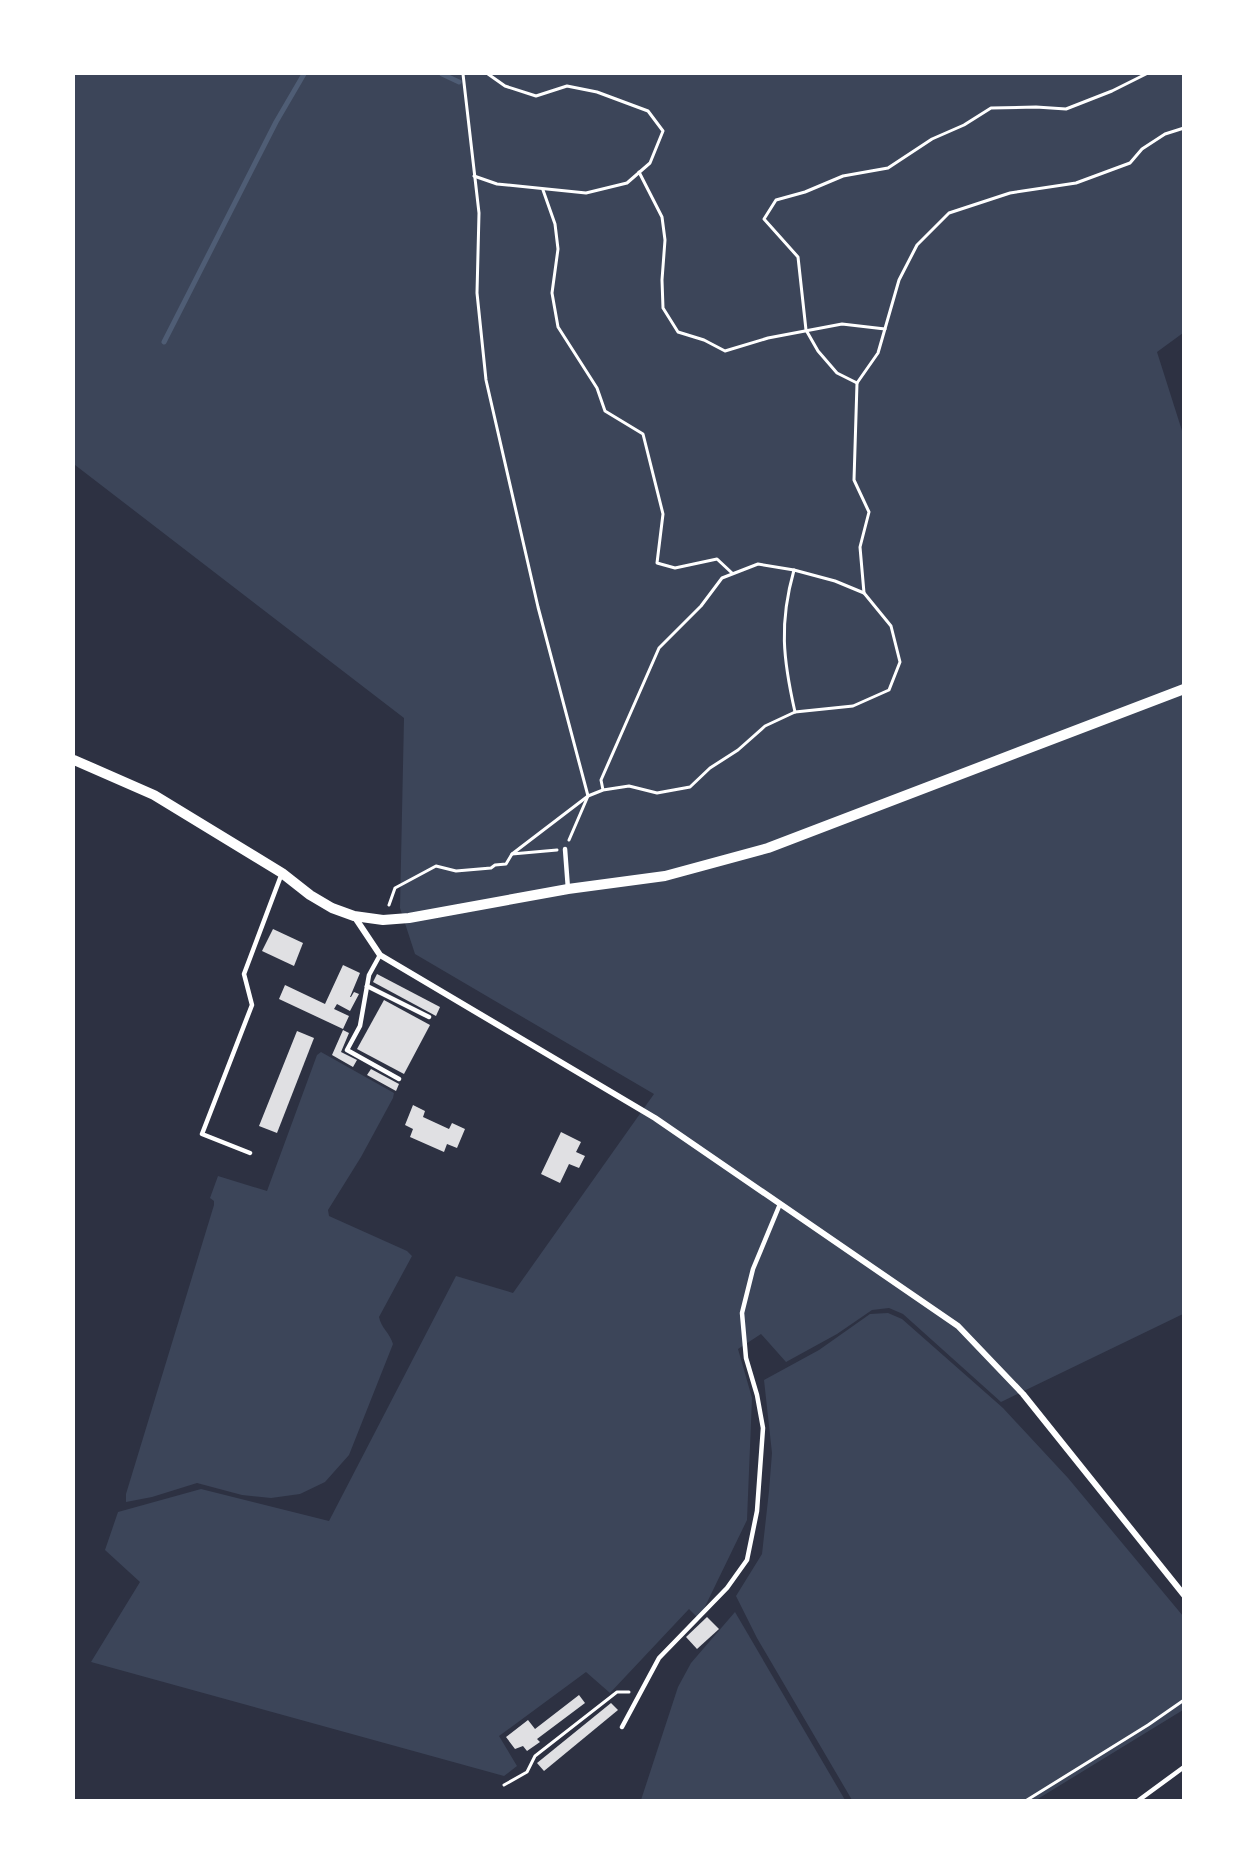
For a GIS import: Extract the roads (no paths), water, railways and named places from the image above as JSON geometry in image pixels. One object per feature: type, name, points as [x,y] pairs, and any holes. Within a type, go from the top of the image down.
[{"type":"street","points":[[74,760],[154,795],[282,873],[310,895],[332,908],[354,915],[389,920],[568,889],[665,876],[768,848],[1184,689]]},
{"type":"street","points":[[354,915],[380,955],[655,1118],[958,1326],[1023,1394],[1184,1595]]},
{"type":"lane","points":[[564,849],[568,889]]},
{"type":"lane","points":[[250,1153],[202,1134],[252,1005],[244,974],[282,873]]},
{"type":"lane","points":[[380,955],[369,975],[360,1026],[347,1050],[399,1079]]},
{"type":"lane","points":[[368,986],[429,1017]]},
{"type":"lane","points":[[622,1727],[659,1658],[728,1588],[747,1560],[757,1511],[763,1428],[757,1395],[746,1358],[742,1313],[753,1269],[780,1204]]},
{"type":"lane","points":[[1139,1800],[1184,1767]]},
{"type":"waterway","points":[[164,342],[276,122],[304,74]]},
{"type":"waterway","points":[[442,74],[459,82]]}]
